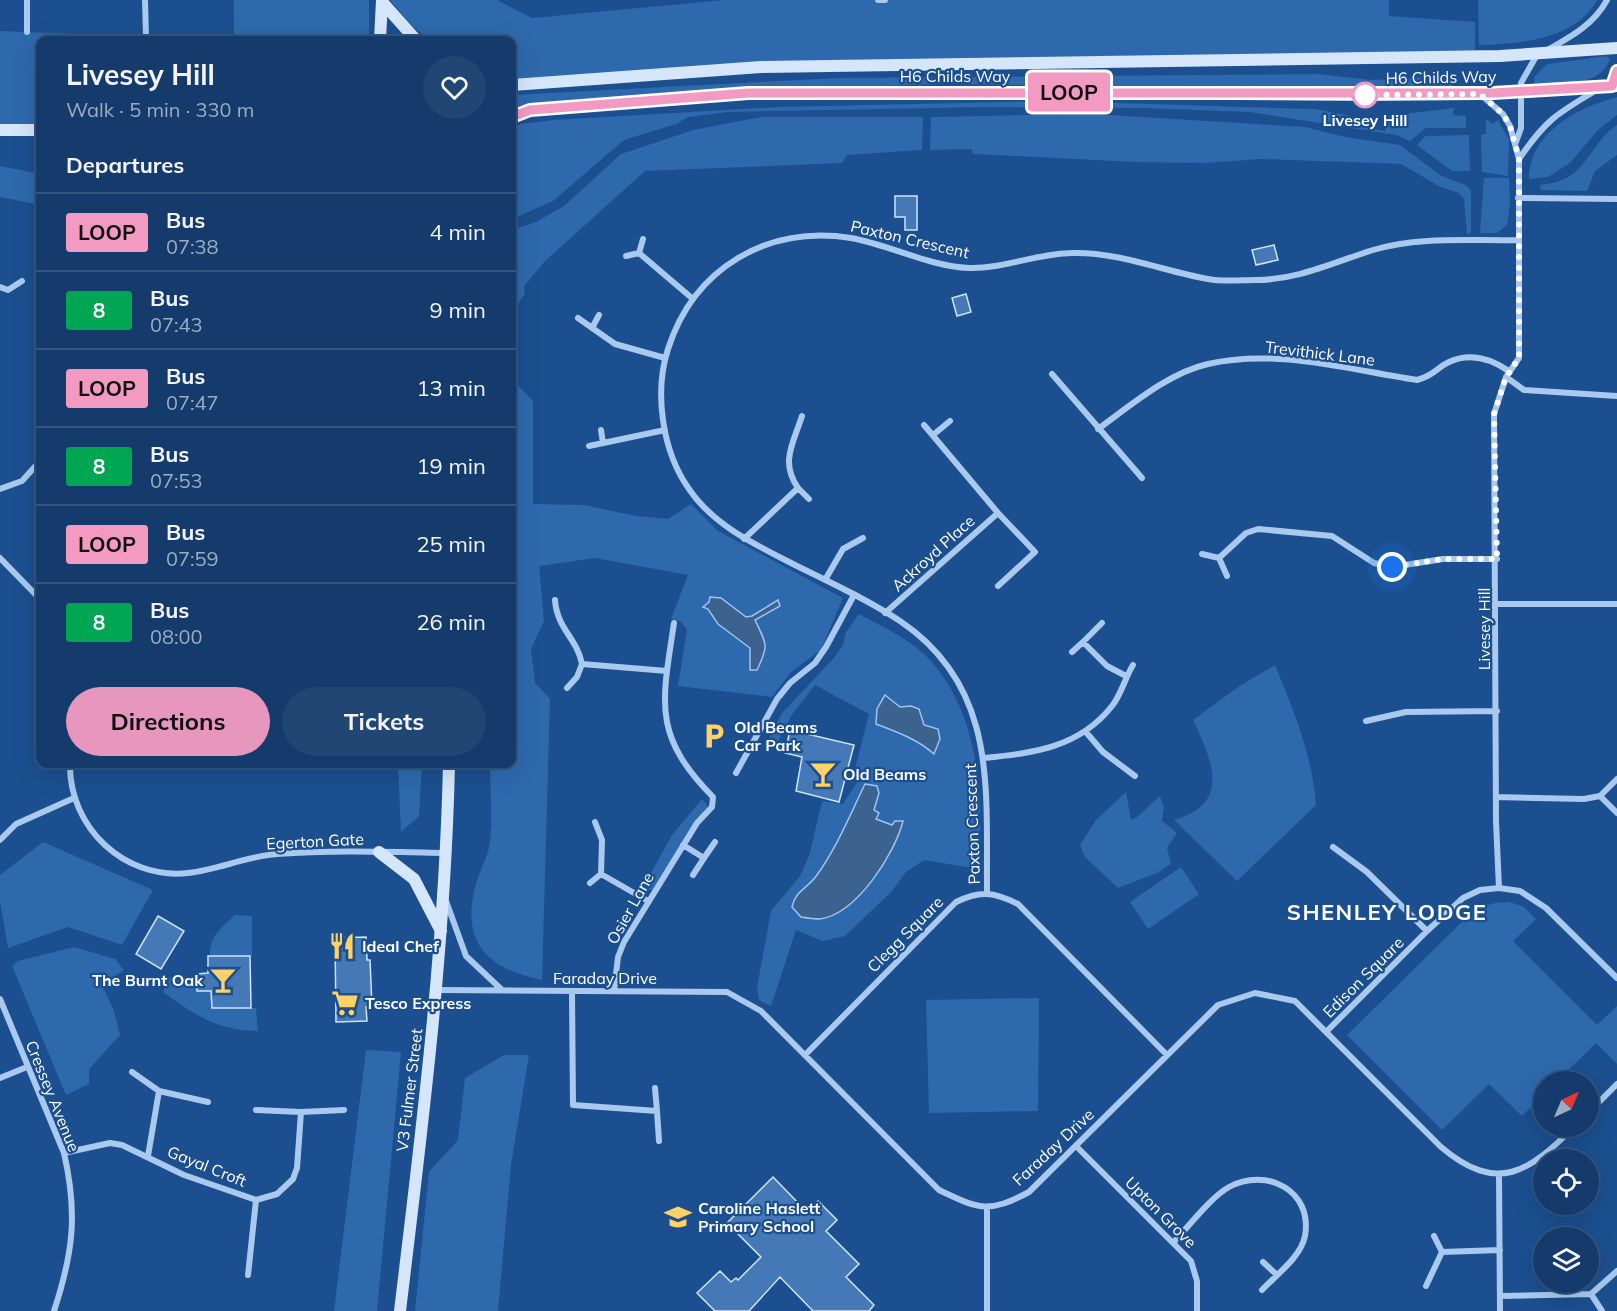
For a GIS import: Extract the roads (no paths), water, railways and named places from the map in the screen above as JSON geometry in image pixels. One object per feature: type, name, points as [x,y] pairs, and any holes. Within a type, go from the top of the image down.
[{"type":"street","points":[[27,0],[27,32]]},
{"type":"street","points":[[145,0],[146,36]]},
{"type":"street","points":[[878,0],[885,0]]},
{"type":"street","points":[[1542,52],[1586,27],[1601,12],[1607,0]]},
{"type":"street","points":[[380,36],[382,2]]},
{"type":"street","points":[[382,2],[412,36]]},
{"type":"street","name":"H6 Childs Way","points":[[516,86],[761,67],[1455,57],[1617,48]]},
{"type":"street","name":"Livesey Hill","points":[[1516,143],[1521,128],[1521,83],[1542,52]]},
{"type":"street","points":[[1519,159],[1540,129],[1555,114],[1610,86],[1617,71]]},
{"type":"street","name":"H6 Childs Way","points":[[516,115],[530,110],[748,93],[1480,94],[1610,86]]},
{"type":"street","name":"Livesey Hill","points":[[1480,94],[1503,114],[1516,143],[1519,159],[1519,358],[1508,374],[1494,414],[1497,559],[1496,797],[1499,888]]},
{"type":"street","points":[[0,130],[36,130]]},
{"type":"street","points":[[1518,198],[1617,199]]},
{"type":"street","name":"Paxton Crescent","points":[[987,892],[984,758],[970,702],[953,672],[930,645],[885,613],[744,539],[711,513],[688,489],[665,430],[661,397],[665,358],[675,325],[693,299],[725,264],[750,250],[815,235],[854,238],[913,257],[969,268],[1072,253],[1143,262],[1211,280],[1263,280],[1303,274],[1334,266],[1374,250],[1416,242],[1518,240]]},
{"type":"street","points":[[639,253],[643,239]]},
{"type":"street","points":[[626,256],[639,253]]},
{"type":"street","points":[[639,253],[693,299]]},
{"type":"street","points":[[0,287],[8,291],[22,281]]},
{"type":"street","points":[[592,328],[599,315]]},
{"type":"street","points":[[578,318],[615,344],[665,358]]},
{"type":"street","name":"Trevithick Lane","points":[[1098,429],[1172,380],[1206,364],[1248,359],[1277,359],[1417,380],[1432,376],[1447,362],[1474,358],[1492,359],[1524,390],[1617,396]]},
{"type":"street","points":[[1052,374],[1142,478]]},
{"type":"street","points":[[802,417],[788,462],[788,474],[809,499]]},
{"type":"street","points":[[933,435],[950,421]]},
{"type":"street","name":"Ackroyd Place","points":[[924,425],[998,513],[1035,552],[998,586]]},
{"type":"street","points":[[601,430],[603,443]]},
{"type":"street","points":[[589,446],[665,430]]},
{"type":"street","points":[[0,489],[22,481],[36,465]]},
{"type":"street","points":[[744,539],[798,488]]},
{"type":"street","name":"Ackroyd Place","points":[[885,613],[998,513]]},
{"type":"street","points":[[1219,558],[1246,533],[1258,529],[1332,536],[1374,563],[1392,567],[1443,559],[1497,559]]},
{"type":"street","points":[[825,580],[843,549],[863,538]]},
{"type":"street","points":[[1202,554],[1219,558]]},
{"type":"street","points":[[0,558],[36,596]]},
{"type":"street","points":[[1219,558],[1227,576]]},
{"type":"street","points":[[736,773],[777,699],[790,683],[814,663],[826,647],[854,595]]},
{"type":"street","points":[[555,600],[560,626],[579,650],[582,664],[577,677],[567,688]]},
{"type":"street","points":[[1497,604],[1617,604]]},
{"type":"street","name":"Osier Lane","points":[[614,991],[621,950],[683,844],[712,807],[713,797],[680,759],[671,740],[665,717],[666,671],[674,623]]},
{"type":"street","points":[[1072,652],[1102,623]]},
{"type":"street","points":[[1083,642],[1107,666],[1126,676]]},
{"type":"street","points":[[582,664],[666,671]]},
{"type":"street","points":[[984,758],[1034,753],[1065,744],[1085,731],[1112,705],[1132,665]]},
{"type":"street","points":[[1366,721],[1406,712],[1497,711]]},
{"type":"street","points":[[1085,731],[1103,752],[1136,776]]},
{"type":"street","name":"Egerton Gate","points":[[70,768],[74,798],[94,835],[106,847],[141,870],[185,874],[274,854],[447,853]]},
{"type":"street","name":"V3 Fulmer Street","points":[[400,1311],[430,1064],[442,932],[449,768]]},
{"type":"street","points":[[1496,797],[1584,799],[1600,796],[1617,779]]},
{"type":"street","points":[[1600,796],[1617,813]]},
{"type":"street","points":[[0,840],[16,824],[74,798]]},
{"type":"street","points":[[590,884],[601,874],[602,840],[595,822]]},
{"type":"street","points":[[693,875],[715,842]]},
{"type":"street","points":[[683,844],[704,858]]},
{"type":"street","points":[[1333,847],[1367,872],[1427,931]]},
{"type":"street","points":[[379,852],[414,879],[442,932]]},
{"type":"street","points":[[601,874],[648,901]]},
{"type":"street","name":"Edison Square","points":[[1327,1031],[1462,898],[1480,890],[1499,888],[1520,891],[1546,908],[1617,978]]},
{"type":"street","points":[[987,892],[1018,904],[1167,1055]]},
{"type":"street","name":"Clegg Square","points":[[804,1055],[956,902],[973,894],[987,892]]},
{"type":"street","points":[[444,897],[466,956],[501,990]]},
{"type":"street","name":"Faraday Drive","points":[[436,996],[501,990],[727,992],[761,1011],[939,1190],[964,1202],[987,1208],[1007,1204],[1029,1192],[1218,1005],[1255,993],[1294,1001],[1458,1162],[1476,1170],[1499,1175]]},
{"type":"street","points":[[572,992],[573,1105],[657,1111]]},
{"type":"street","name":"Cressey Avenue","points":[[0,999],[64,1153],[70,1178],[73,1223],[69,1267],[54,1311]]},
{"type":"street","points":[[0,1078],[27,1067]]},
{"type":"street","points":[[132,1072],[159,1091],[208,1102]]},
{"type":"street","points":[[1599,1102],[1617,1084]]},
{"type":"street","points":[[655,1088],[659,1141]]},
{"type":"street","name":"Gayal Croft","points":[[148,1156],[159,1091]]},
{"type":"street","points":[[256,1110],[301,1112],[344,1110]]},
{"type":"street","name":"Gayal Croft","points":[[64,1153],[110,1143],[148,1156],[184,1175],[256,1200],[278,1194],[293,1179],[297,1168],[301,1112]]},
{"type":"street","points":[[1500,1311],[1499,1175],[1526,1167],[1544,1157],[1564,1137]]},
{"type":"street","name":"Upton Grove","points":[[1076,1146],[1191,1261],[1197,1281],[1197,1311]]},
{"type":"street","points":[[1173,1243],[1226,1188],[1246,1179],[1274,1181],[1293,1193],[1305,1219],[1305,1238],[1298,1252],[1262,1290]]},
{"type":"street","name":"Gayal Croft","points":[[248,1275],[256,1200]]},
{"type":"street","points":[[987,1208],[987,1311]]},
{"type":"street","points":[[1434,1236],[1442,1252]]},
{"type":"street","points":[[1442,1252],[1500,1250]]},
{"type":"street","points":[[1426,1286],[1442,1252]]},
{"type":"street","points":[[1263,1262],[1276,1275]]},
{"type":"street","points":[[1501,1296],[1591,1294],[1617,1271]]},
{"type":"street","points":[[1591,1294],[1602,1311]]},
{"type":"place","name":"Livesey Hill","points":[[1365,95]]},
{"type":"place","name":"Old Beams Car Park","points":[[714,736]]},
{"type":"place","name":"Old Beams","points":[[823,774]]},
{"type":"place","name":"Ideal Chef","points":[[342,946]]},
{"type":"place","name":"The Burnt Oak","points":[[223,980]]},
{"type":"place","name":"Tesco Express","points":[[345,1003]]},
{"type":"place","name":"Caroline Haslett Primary School","points":[[678,1217]]},
{"type":"district","name":"SHENLEY LODGE","points":[[1387,912]]}]
